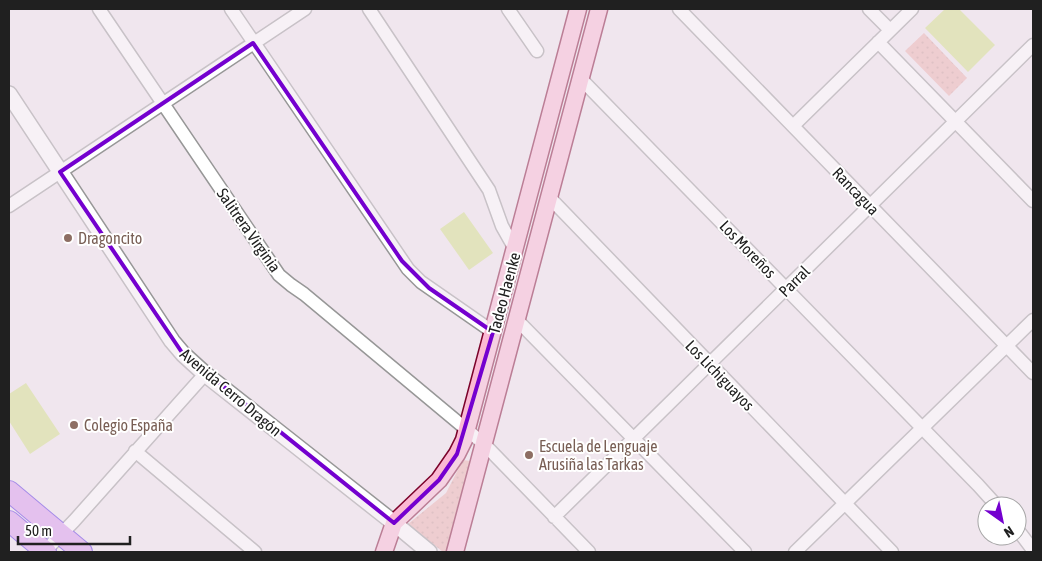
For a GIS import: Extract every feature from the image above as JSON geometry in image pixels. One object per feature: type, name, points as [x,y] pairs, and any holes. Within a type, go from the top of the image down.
[{"type":"highway","points":[[9,490],[82,552]]},
{"type":"highway","points":[[9,521],[45,552]]},
{"type":"main road","name":"Tadeo Haenke","points":[[384,552],[394,523],[428,491],[449,467],[464,440],[578,9]]},
{"type":"main road","name":"Tadeo Haenke","points":[[455,552],[599,9]]},
{"type":"street","name":"Salitrera Virginia","points":[[98,9],[279,275],[467,428],[589,552]]},
{"type":"street","points":[[231,9],[408,269],[421,282],[494,332]]},
{"type":"street","points":[[9,206],[305,9]]},
{"type":"street","points":[[369,9],[489,190],[502,226],[515,249]]},
{"type":"street","points":[[508,9],[537,51]]},
{"type":"street","name":"Rancagua","points":[[680,9],[1033,373]]},
{"type":"street","points":[[869,9],[890,30]]},
{"type":"street","points":[[793,126],[912,9]]},
{"type":"street","points":[[878,42],[1033,201]]},
{"type":"street","name":"Parral","points":[[554,517],[1033,45]]},
{"type":"street","name":"Los Moreños","points":[[581,79],[988,496]]},
{"type":"street","name":"Avenida Cerro Dragón","points":[[9,94],[172,341],[183,354],[205,374],[429,552]]},
{"type":"street","name":"Los Lichiguayos","points":[[549,197],[892,552]]},
{"type":"street","points":[[517,320],[745,552]]},
{"type":"street","points":[[795,552],[1033,320]]},
{"type":"street","points":[[45,552],[205,374]]},
{"type":"street","points":[[135,452],[255,552]]},
{"type":"highlighted area","points":[[253,43],[402,261],[429,288],[493,332],[457,454],[439,480],[394,523],[183,354],[60,172]]},
{"type":"shaded area","points":[[924,33],[967,78],[949,96],[905,51]]},
{"type":"shaded area","points":[[463,460],[470,461],[448,552],[443,552],[408,524],[446,493]]},
{"type":"green space","points":[[945,9],[959,9],[995,45],[968,72],[925,28]]},
{"type":"green space","points":[[464,212],[493,253],[469,270],[440,229]]},
{"type":"green space","points":[[26,383],[60,434],[30,454],[9,421],[9,394]]},
{"type":"place","name":"Dragoncito","points":[[68,238]]},
{"type":"place","name":"Colegio España","points":[[74,425]]},
{"type":"place","name":"Escuela de Lenguaje Arusiña las Tarkas","points":[[529,455]]}]
